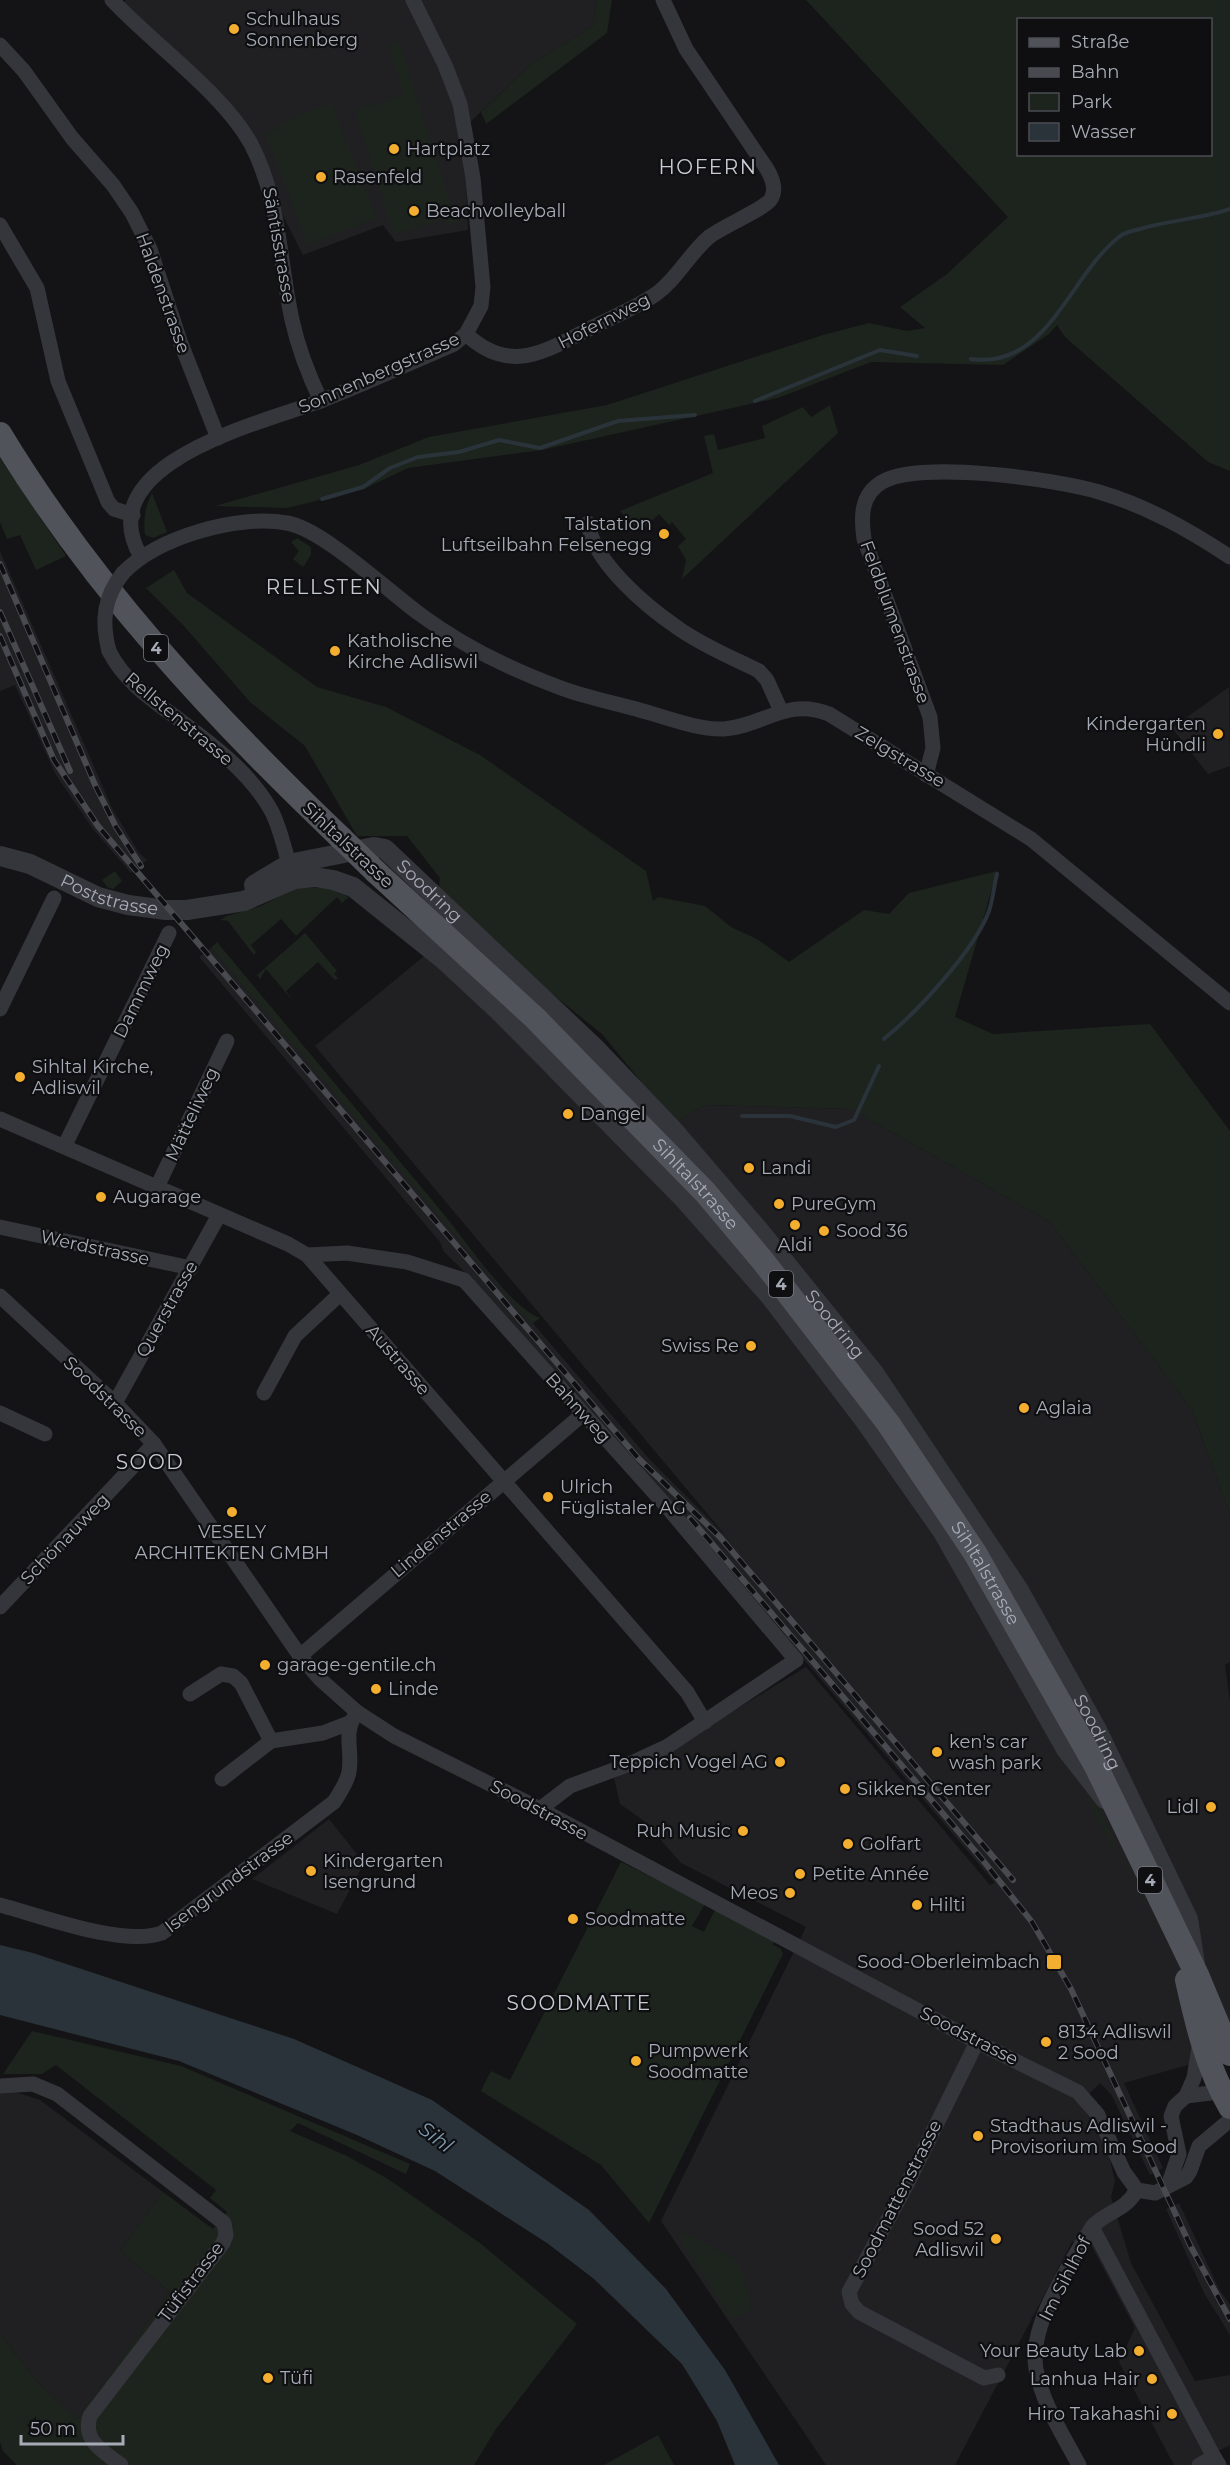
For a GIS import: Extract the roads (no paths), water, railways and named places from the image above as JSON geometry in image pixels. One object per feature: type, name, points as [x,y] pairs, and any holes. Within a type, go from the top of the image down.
[{"type":"main road","name":"Sihltalstrasse","points":[[0,434],[67,536],[138,627],[267,767],[376,872],[535,1018],[705,1192],[763,1261],[888,1423],[969,1544],[1090,1756],[1197,1975],[1230,2054]]},
{"type":"main road","name":"4","points":[[1179,1939],[1200,2039],[1227,2097]]},
{"type":"street","name":"Säntisstrasse","points":[[112,0],[232,116],[250,143],[268,181],[280,238],[292,321],[321,401]]},
{"type":"street","name":"Sonnenbergstrasse","points":[[133,515],[148,482],[164,466],[218,438],[321,401],[454,344],[466,334],[481,306],[483,287],[473,178],[460,104],[445,65],[413,0]]},
{"type":"street","name":"Hofernweg","points":[[466,334],[484,349],[499,355],[515,357],[540,353],[655,294],[708,238],[735,219],[759,209],[772,198],[774,190],[767,169],[686,49],[663,0]]},
{"type":"street","name":"Haldenstrasse","points":[[0,45],[24,71],[72,138],[113,185],[132,213],[150,249],[180,340],[218,438]]},
{"type":"street","points":[[0,225],[37,288],[58,381],[108,502],[114,509],[133,515],[133,532],[141,557]]},
{"type":"street","name":"Feldblumenstrasse","points":[[926,775],[933,748],[930,717],[864,539],[861,518],[863,505],[871,492],[881,483],[900,474],[945,471],[995,474],[1098,491],[1167,518],[1230,557]]},
{"type":"street","name":"Rellstenstrasse","points":[[292,872],[273,813],[255,787],[201,736],[138,688],[121,670],[109,651],[105,635],[105,610],[110,594],[123,573],[141,557],[195,533],[221,526],[261,520],[298,525],[318,536],[460,642],[563,689],[696,725],[723,729],[738,727],[781,711]]},
{"type":"street","points":[[588,523],[591,540],[620,577],[679,629],[759,671],[767,680],[781,711]]},
{"type":"street","name":"Zelgstrasse","points":[[781,711],[809,707],[829,714],[1031,839],[1230,1003]]},
{"type":"street","name":"Soodring","points":[[364,848],[374,847],[392,853],[594,1047],[674,1131],[758,1229],[874,1373],[1018,1589],[1102,1739],[1188,1919],[1197,1975]]},
{"type":"street","points":[[292,872],[353,887],[353,864],[364,848]]},
{"type":"street","name":"Poststrasse","points":[[0,856],[30,864],[85,892],[128,905],[187,910],[223,905],[292,872],[364,848]]},
{"type":"street","name":"Soodring","points":[[353,887],[444,960],[501,1013],[684,1199],[770,1296],[865,1421],[924,1504],[948,1540],[1066,1749],[1122,1821]]},
{"type":"street","points":[[0,1009],[54,898]]},
{"type":"street","name":"Dammweg","points":[[65,1145],[169,933]]},
{"type":"street","name":"Mätteliweg","points":[[157,1187],[227,1041]]},
{"type":"street","name":"Austrasse","points":[[0,1119],[65,1145],[288,1244],[307,1255],[687,1692],[705,1722]]},
{"type":"street","name":"Querstrasse","points":[[115,1403],[219,1215]]},
{"type":"street","name":"Werdstrasse","points":[[0,1227],[190,1269]]},
{"type":"street","name":"Bahnweg","points":[[307,1255],[347,1253],[407,1262],[464,1280],[668,1508],[796,1660],[705,1722]]},
{"type":"street","points":[[264,1393],[295,1336],[340,1294]]},
{"type":"street","name":"Soodstrasse","points":[[0,1296],[115,1403],[154,1444],[300,1656],[353,1718],[540,1809],[977,2042],[1078,2092],[1098,2115],[1124,2172],[1137,2190]]},
{"type":"street","points":[[0,1413],[45,1434]]},
{"type":"street","name":"Lindenstrasse","points":[[300,1656],[584,1414]]},
{"type":"street","name":"Schönauweg","points":[[0,1607],[154,1444]]},
{"type":"street","points":[[190,1694],[221,1674],[233,1676],[241,1683],[271,1741]]},
{"type":"street","points":[[222,1779],[271,1741],[323,1733],[353,1718]]},
{"type":"street","name":"Isengrundstrasse","points":[[0,1905],[125,1938],[150,1938],[162,1933],[334,1802],[349,1774],[350,1756],[347,1733],[353,1718]]},
{"type":"street","points":[[540,1809],[561,1790],[669,1746],[705,1722]]},
{"type":"street","points":[[1168,2186],[1179,2154],[1171,2126],[1171,2115],[1174,2106],[1186,2096],[1198,2066],[1200,2039]]},
{"type":"street","name":"Soodmattenstrasse","points":[[977,2042],[907,2184],[849,2292],[852,2304],[859,2312],[984,2378],[998,2375]]},
{"type":"street","name":"Tüfistrasse","points":[[0,2086],[33,2084],[57,2094],[224,2223],[226,2235],[223,2242],[90,2416],[87,2427],[94,2444],[121,2465]]},
{"type":"street","points":[[1186,2096],[1227,2097]]},
{"type":"street","points":[[1137,2190],[1155,2193],[1180,2181],[1190,2171],[1197,2148],[1230,2120]]},
{"type":"street","points":[[1176,2137],[1197,2148]]},
{"type":"street","name":"Im Sihlhof","points":[[1079,2465],[1054,2419],[1037,2376],[1035,2344],[1043,2318],[1092,2227],[1100,2219],[1122,2209],[1137,2190]]},
{"type":"street","name":"Im Sihlhof","points":[[1092,2227],[1217,2461],[1199,2465]]},
{"type":"water","name":"Sihl","points":[[0,1945],[33,1953],[294,2039],[432,2100],[589,2210],[666,2289],[725,2370],[779,2465],[735,2465],[717,2421],[682,2364],[594,2279],[547,2243],[435,2171],[357,2135],[179,2061],[0,2015]]},
{"type":"waterway","points":[[971,359],[997,359],[1019,350],[1038,336],[1055,317],[1101,254],[1123,234],[1230,209]]},
{"type":"waterway","points":[[755,401],[880,350],[917,356]]},
{"type":"waterway","points":[[322,499],[363,487],[390,468],[418,457],[459,452],[499,440],[540,448],[618,421],[695,415]]},
{"type":"waterway","points":[[884,1039],[928,997],[971,944],[989,911],[997,874]]},
{"type":"waterway","points":[[742,1116],[790,1116],[836,1127],[854,1120],[879,1066]]},
{"type":"railway","points":[[0,564],[96,787],[116,827],[141,866]]},
{"type":"railway","points":[[0,612],[70,771]]},
{"type":"railway","points":[[0,636],[54,760],[98,826],[638,1458],[720,1537],[1013,1880]]},
{"type":"railway","points":[[690,1518],[981,1858],[1032,1922],[1071,1989],[1190,2245],[1230,2319]]},
{"type":"place","name":"Schulhaus Sonnenberg","points":[[234,29]]},
{"type":"place","name":"Hartplatz","points":[[394,149]]},
{"type":"place","name":"Rasenfeld","points":[[321,177]]},
{"type":"place","name":"Beachvolleyball","points":[[414,211]]},
{"type":"place","name":"Talstation Luftseilbahn Felsenegg","points":[[664,534]]},
{"type":"place","name":"Katholische Kirche Adliswil","points":[[335,651]]},
{"type":"place","name":"Kindergarten Hündli","points":[[1218,734]]},
{"type":"place","name":"Sihltal Kirche, Adliswil","points":[[20,1077]]},
{"type":"place","name":"Dangel","points":[[568,1114]]},
{"type":"place","name":"Landi","points":[[749,1168]]},
{"type":"place","name":"Augarage","points":[[101,1197]]},
{"type":"place","name":"PureGym","points":[[779,1204]]},
{"type":"place","name":"Aldi","points":[[795,1225]]},
{"type":"place","name":"Sood 36","points":[[824,1231]]},
{"type":"place","name":"Swiss Re","points":[[751,1346]]},
{"type":"place","name":"Aglaia","points":[[1024,1408]]},
{"type":"place","name":"Ulrich Füglistaler AG","points":[[548,1497]]},
{"type":"place","name":"VESELY ARCHITEKTEN GMBH","points":[[232,1512]]},
{"type":"place","name":"garage-gentile.ch","points":[[265,1665]]},
{"type":"place","name":"Linde","points":[[376,1689]]},
{"type":"place","name":"ken's car wash park","points":[[937,1752]]},
{"type":"place","name":"Teppich Vogel AG","points":[[780,1762]]},
{"type":"place","name":"Sikkens Center","points":[[845,1789]]},
{"type":"place","name":"Lidl","points":[[1211,1807]]},
{"type":"place","name":"Ruh Music","points":[[743,1831]]},
{"type":"place","name":"Golfart","points":[[848,1844]]},
{"type":"place","name":"Kindergarten Isengrund","points":[[311,1871]]},
{"type":"place","name":"Petite Année","points":[[800,1874]]},
{"type":"place","name":"Meos","points":[[790,1893]]},
{"type":"place","name":"Hilti","points":[[917,1905]]},
{"type":"place","name":"Soodmatte","points":[[573,1919]]},
{"type":"place","name":"Sood-Oberleimbach","points":[[1054,1962]]},
{"type":"place","name":"8134 Adliswil 2 Sood","points":[[1046,2042]]},
{"type":"place","name":"Pumpwerk Soodmatte","points":[[636,2061]]},
{"type":"place","name":"Stadthaus Adliswil - Provisorium im Sood","points":[[978,2136]]},
{"type":"place","name":"Sood 52 Adliswil","points":[[996,2239]]},
{"type":"place","name":"Your Beauty Lab","points":[[1139,2351]]},
{"type":"place","name":"Tüfi","points":[[268,2378]]},
{"type":"place","name":"Lanhua Hair","points":[[1152,2379]]},
{"type":"place","name":"Hiro Takahashi","points":[[1172,2414]]},
{"type":"district","name":"HOFERN","points":[[708,167]]},
{"type":"district","name":"RELLSTEN","points":[[324,587]]},
{"type":"district","name":"SOOD","points":[[150,1462]]},
{"type":"district","name":"SOODMATTE","points":[[579,2003]]}]
